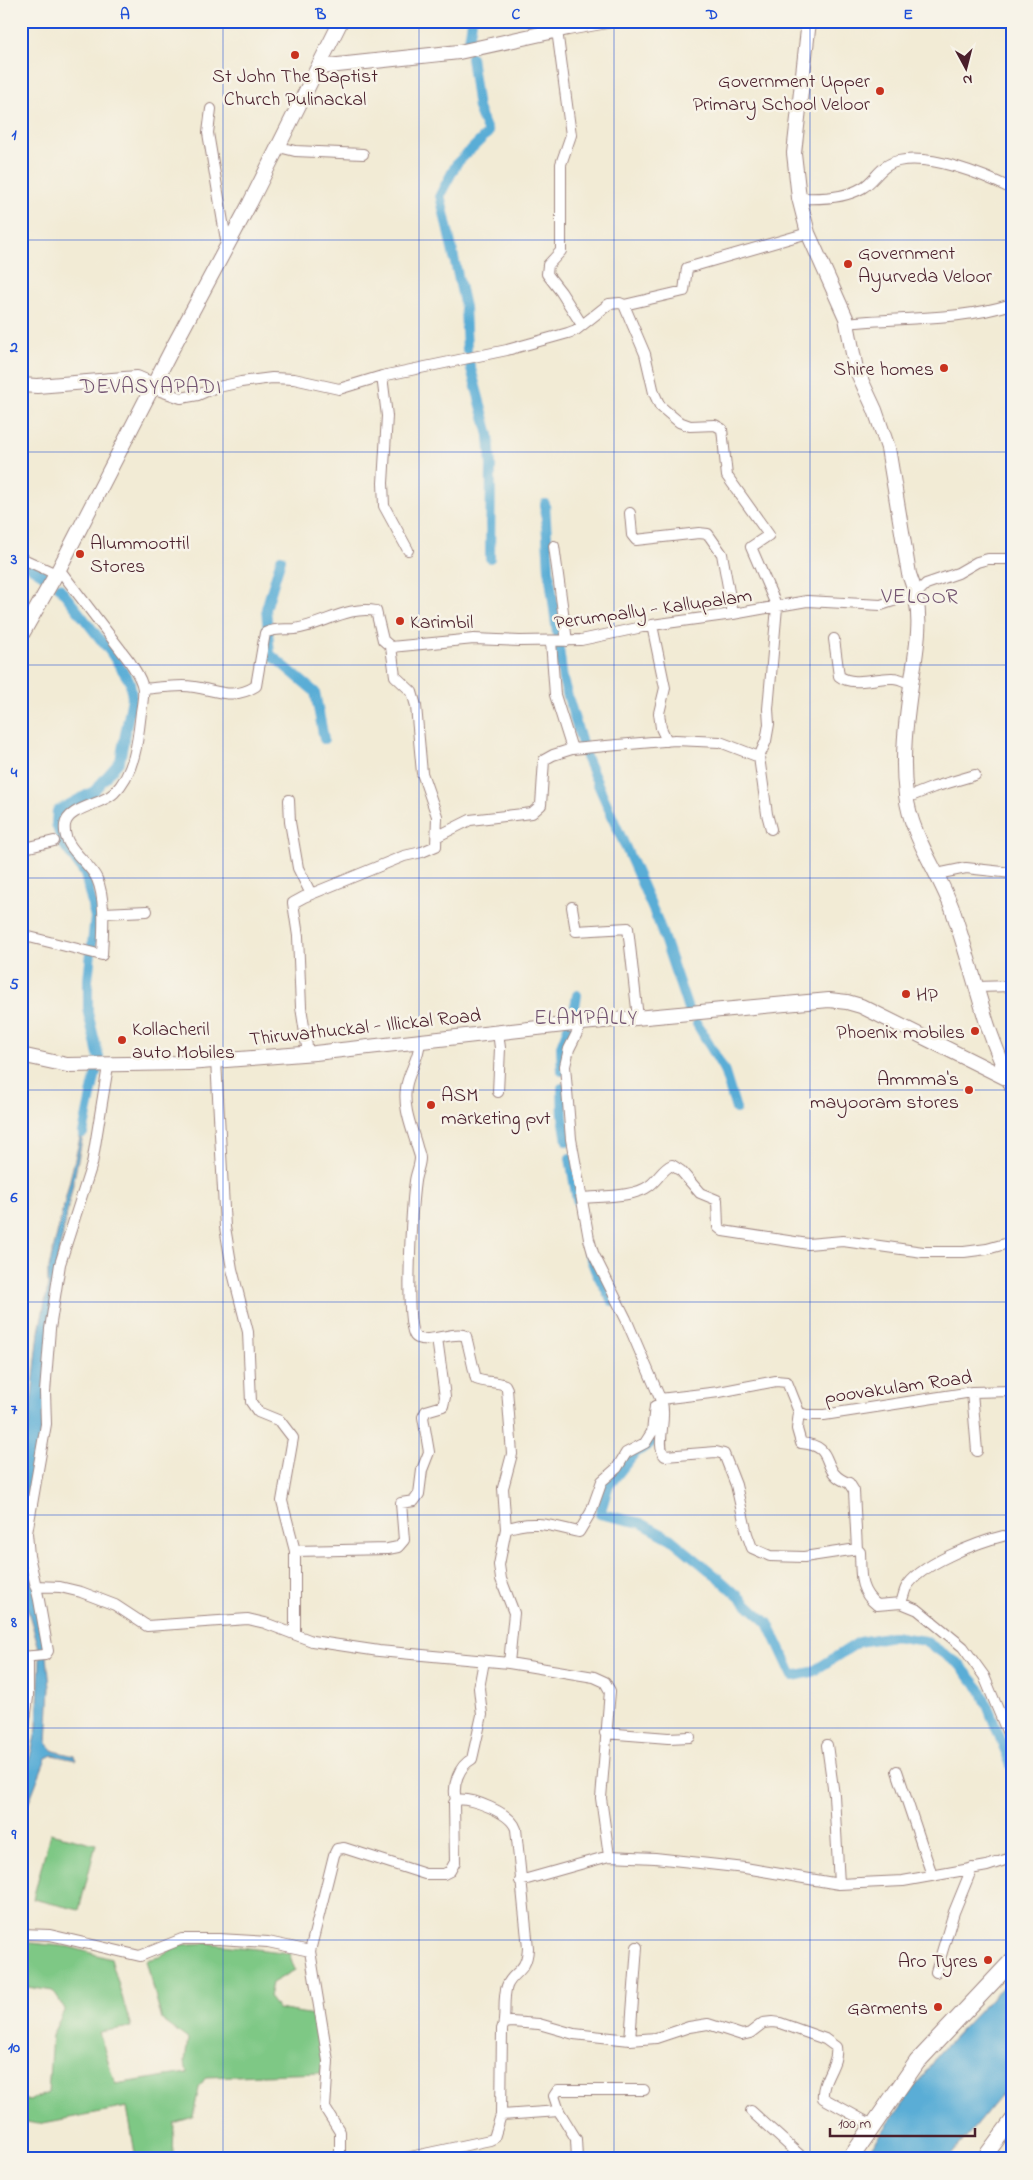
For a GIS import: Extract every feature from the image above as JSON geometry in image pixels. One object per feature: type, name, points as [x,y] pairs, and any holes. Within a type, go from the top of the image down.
[{"type":"main road","points":[[21,636],[54,578],[279,147],[341,21]]},
{"type":"main road","points":[[318,68],[459,52],[556,30],[607,21]]},
{"type":"main road","points":[[808,21],[794,153],[799,198],[808,233],[847,323],[856,369],[875,410],[888,448],[909,574],[917,593],[919,636],[903,770],[906,798],[918,838],[937,874],[952,909],[987,1021],[1011,1083]]},
{"type":"main road","points":[[21,385],[37,386],[137,378],[153,386]]},
{"type":"main road","name":"Thiruvathuckal - Illickal Road","points":[[21,1055],[56,1064],[89,1066],[216,1060],[308,1053],[573,1024],[829,1000],[861,1006],[1011,1083]]},
{"type":"main road","points":[[850,2159],[872,2125],[918,2062],[1012,1961]]},
{"type":"main road","points":[[983,2159],[1012,2120]]},
{"type":"street","points":[[556,30],[571,135],[561,164],[561,250],[548,265],[547,274],[582,325]]},
{"type":"street","points":[[211,109],[208,133],[227,246]]},
{"type":"street","points":[[279,147],[295,151],[363,154]]},
{"type":"street","points":[[799,198],[826,198],[863,188],[882,168],[898,161],[939,163],[986,176],[1012,189]]},
{"type":"street","points":[[153,386],[181,398],[198,395],[214,388],[272,378],[294,379],[339,389],[382,376],[507,350],[568,334],[609,304],[620,303],[624,305],[684,291],[687,268],[808,233]]},
{"type":"street","points":[[847,323],[910,320],[994,310],[1012,304]]},
{"type":"street","points":[[624,305],[645,354],[654,393],[660,406],[679,422],[690,426],[715,425],[722,429],[727,476],[769,535],[751,547],[777,607],[768,709],[769,724],[766,741],[759,758],[771,829]]},
{"type":"street","points":[[382,376],[386,416],[383,483],[384,506],[408,550]]},
{"type":"street","points":[[630,513],[632,535],[636,540],[699,532],[708,534],[722,554],[733,614]]},
{"type":"street","points":[[554,546],[567,641]]},
{"type":"street","points":[[21,558],[54,578],[130,662],[140,676],[143,689],[136,747],[124,780],[113,794],[96,804],[72,813],[65,824],[66,836],[71,846],[97,880],[104,913],[102,955],[21,935]]},
{"type":"street","name":"Perumpally - Kallupalam","points":[[391,647],[474,639],[567,641],[593,638],[652,625],[777,607],[790,602],[807,601],[881,605],[917,593],[926,584],[958,573],[977,562],[988,559],[1012,559]]},
{"type":"street","points":[[143,689],[184,686],[236,695],[246,692],[256,686],[265,633],[274,629],[294,629],[334,616],[367,609],[376,611],[383,640],[391,647],[395,676],[412,692],[416,706],[416,726],[422,773],[437,816],[438,836],[436,846],[422,852],[404,856],[311,894],[294,903],[298,936],[301,1007],[308,1053]]},
{"type":"street","points":[[652,625],[665,688],[659,713],[661,728],[667,741]]},
{"type":"street","points":[[834,639],[839,676],[843,679],[875,680],[894,678],[912,684]]},
{"type":"street","points":[[551,641],[555,695],[580,748]]},
{"type":"street","points":[[438,836],[470,820],[532,813],[541,805],[544,760],[553,755],[580,748],[667,741],[720,742],[759,758]]},
{"type":"street","points":[[906,798],[934,786],[975,775]]},
{"type":"street","points":[[289,800],[290,822],[298,868],[311,894]]},
{"type":"street","points":[[21,849],[54,841]]},
{"type":"street","points":[[937,874],[966,868],[1012,873]]},
{"type":"street","points":[[572,907],[576,931],[628,928],[638,1018]]},
{"type":"street","points":[[104,913],[148,910]]},
{"type":"street","points":[[977,987],[1012,986]]},
{"type":"street","points":[[573,1024],[565,1066],[571,1138],[593,1253],[626,1319],[659,1403],[665,1412],[660,1448],[662,1454],[665,1456],[716,1452],[724,1454],[736,1485],[752,1548],[770,1556],[804,1557],[857,1549]]},
{"type":"street","points":[[498,1032],[500,1057],[498,1092]]},
{"type":"street","points":[[420,1042],[420,1054],[406,1087],[407,1114],[420,1157],[415,1180],[409,1294],[414,1335],[418,1339],[462,1334],[466,1336],[469,1342],[476,1379],[483,1382],[496,1381],[504,1384],[507,1389],[512,1454],[504,1488],[506,1529],[498,1565],[501,1579],[514,1613],[509,1663]]},
{"type":"street","points":[[216,1060],[225,1227],[232,1270],[248,1332],[251,1402],[254,1409],[280,1421],[292,1436],[282,1501],[294,1551],[295,1633]]},
{"type":"street","points":[[21,1752],[32,1656],[48,1651],[29,1556],[27,1533],[46,1424],[45,1392],[52,1320],[60,1264],[92,1164],[106,1066]]},
{"type":"street","points":[[583,1198],[636,1192],[649,1187],[666,1167],[672,1165],[681,1171],[700,1193],[717,1200],[718,1227],[723,1231],[808,1244],[843,1241],[923,1252],[964,1252],[987,1249],[1012,1242]]},
{"type":"street","points":[[294,1551],[388,1549],[398,1547],[404,1540],[401,1503],[414,1501],[419,1494],[422,1470],[429,1452],[423,1417],[426,1411],[443,1406],[445,1396],[437,1338]]},
{"type":"street","name":"poovakulam Road","points":[[659,1403],[776,1382],[787,1382],[799,1412],[806,1415],[824,1415],[972,1392],[1012,1392]]},
{"type":"street","points":[[972,1392],[978,1451]]},
{"type":"street","points":[[506,1529],[522,1523],[538,1523],[579,1532],[591,1512],[602,1481],[618,1468],[626,1453],[645,1443],[652,1432],[659,1403]]},
{"type":"street","points":[[799,1412],[797,1429],[802,1443],[815,1444],[824,1451],[832,1473],[849,1483],[854,1491],[857,1549],[860,1552],[863,1589],[867,1597],[877,1605],[901,1603],[918,1610],[963,1647],[984,1676],[1012,1743]]},
{"type":"street","points":[[901,1603],[906,1587],[919,1575],[955,1552],[1002,1536]]},
{"type":"street","points":[[35,1586],[60,1587],[115,1604],[147,1626],[248,1619],[295,1633],[312,1641],[380,1651],[509,1663],[594,1677],[605,1682],[610,1691],[601,1798],[609,1856]]},
{"type":"street","points":[[340,2159],[340,2132],[325,2108],[328,2061],[310,1951],[321,1901],[337,1849],[350,1849],[364,1856],[425,1874],[444,1874],[450,1871],[455,1862],[454,1803],[456,1800],[454,1791],[465,1763],[472,1759],[476,1747],[482,1714],[479,1688],[484,1661]]},
{"type":"street","points":[[606,1733],[668,1738],[690,1737]]},
{"type":"street","points":[[827,1744],[834,1795],[839,1884]]},
{"type":"street","points":[[897,1771],[932,1875]]},
{"type":"street","points":[[401,2159],[494,2138],[501,2115],[502,2029],[505,2023],[503,2014],[507,1984],[523,1968],[528,1959],[516,1829],[511,1820],[485,1805],[464,1798],[456,1800]]},
{"type":"street","points":[[520,1881],[609,1856],[655,1858],[745,1868],[839,1884],[903,1881],[987,1866],[1008,1859],[1012,1855]]},
{"type":"street","points":[[936,1972],[954,1912],[972,1868]]},
{"type":"street","points":[[21,1934],[50,1935],[140,1956],[182,1939],[268,1942],[310,1951]]},
{"type":"street","points":[[630,2040],[637,1947]]},
{"type":"street","points":[[505,2023],[539,2024],[574,2034],[630,2040],[656,2038],[689,2027],[708,2024],[742,2035],[750,2033],[763,2023],[780,2022],[825,2039],[836,2047],[837,2054],[822,2091],[823,2098],[872,2125]]},
{"type":"street","points":[[577,2159],[576,2139],[558,2111],[554,2096],[558,2090],[644,2090]]},
{"type":"street","points":[[501,2115],[558,2111]]},
{"type":"street","points":[[751,2111],[804,2159]]},
{"type":"green space","points":[[50,1833],[96,1844],[79,1910],[33,1899]]},
{"type":"green space","points":[[21,1942],[70,1947],[111,1959],[131,2027],[99,2032],[115,2084],[187,2073],[185,2061],[188,2039],[162,2020],[146,1960],[159,1957],[177,1945],[207,1943],[289,1953],[295,1970],[272,1983],[269,1997],[278,2009],[314,2015],[322,2056],[321,2073],[206,2077],[199,2087],[193,2117],[174,2123],[173,2159],[136,2159],[127,2107],[38,2124],[21,2121],[21,2097],[30,2100],[48,2093],[52,2035],[65,2009],[53,1991],[21,1986]]},
{"type":"water","points":[[99,1058],[57,1261],[44,1414],[26,1526],[47,1656],[50,1687],[47,1743],[54,1751],[74,1756],[76,1760],[52,1755],[46,1758],[21,1822],[21,1794],[37,1728],[40,1661],[39,1648],[26,1604],[21,1570],[21,1466],[29,1424],[39,1332],[48,1287],[48,1272]]},
{"type":"water","points":[[1012,1977],[1012,2082],[948,2159],[863,2159],[939,2053]]},
{"type":"waterway","points":[[469,41],[472,21]]},
{"type":"waterway","points":[[467,350],[465,307],[440,195],[457,163],[488,133],[478,108],[471,57]]},
{"type":"waterway","points":[[470,365],[489,435],[491,466],[490,558]]},
{"type":"waterway","points":[[545,504],[549,570],[563,680],[586,757],[658,921],[688,1009]]},
{"type":"waterway","points":[[281,559],[266,609],[270,654],[315,692],[324,739]]},
{"type":"waterway","points":[[29,566],[45,576]]},
{"type":"waterway","points":[[59,587],[111,653],[130,682],[132,698],[120,761],[94,791],[57,811],[56,824],[62,842],[85,874],[95,917],[88,980],[88,1013],[99,1058],[83,1133]]},
{"type":"waterway","points":[[562,1071],[561,1046],[574,1012],[577,995]]},
{"type":"waterway","points":[[697,1024],[724,1070],[736,1109]]},
{"type":"waterway","points":[[562,1088],[563,1117],[567,1141]]},
{"type":"waterway","points":[[570,1158],[577,1200]]},
{"type":"waterway","points":[[588,1251],[595,1270],[612,1301]]},
{"type":"waterway","points":[[658,1425],[652,1442],[634,1454],[608,1487],[600,1514],[641,1523],[671,1539],[716,1576],[768,1623],[793,1676],[812,1672],[859,1642],[893,1636],[925,1641],[959,1664],[981,1690],[1012,1768]]},
{"type":"place","name":"St John The Baptist Church Pulinackal","points":[[295,55]]},
{"type":"place","name":"Government Upper Primary School Veloor","points":[[880,91]]},
{"type":"place","name":"Government Ayurveda Veloor","points":[[848,264]]},
{"type":"place","name":"Shire homes","points":[[944,368]]},
{"type":"place","name":"Alummoottil Stores","points":[[80,554]]},
{"type":"place","name":"Karimbil","points":[[400,621]]},
{"type":"place","name":"HP","points":[[906,994]]},
{"type":"place","name":"Phoenix mobiles","points":[[975,1031]]},
{"type":"place","name":"Kollacheril auto Mobiles","points":[[122,1040]]},
{"type":"place","name":"Ammma's mayooram stores","points":[[969,1090]]},
{"type":"place","name":"ASM marketing pvt","points":[[431,1105]]},
{"type":"place","name":"Aro Tyres","points":[[988,1960]]},
{"type":"place","name":"Garments","points":[[938,2007]]},
{"type":"district","name":"DEVASYAPADI","points":[[151,386]]},
{"type":"district","name":"VELOOR","points":[[920,595]]},
{"type":"district","name":"ELAMPALLY","points":[[586,1017]]}]
